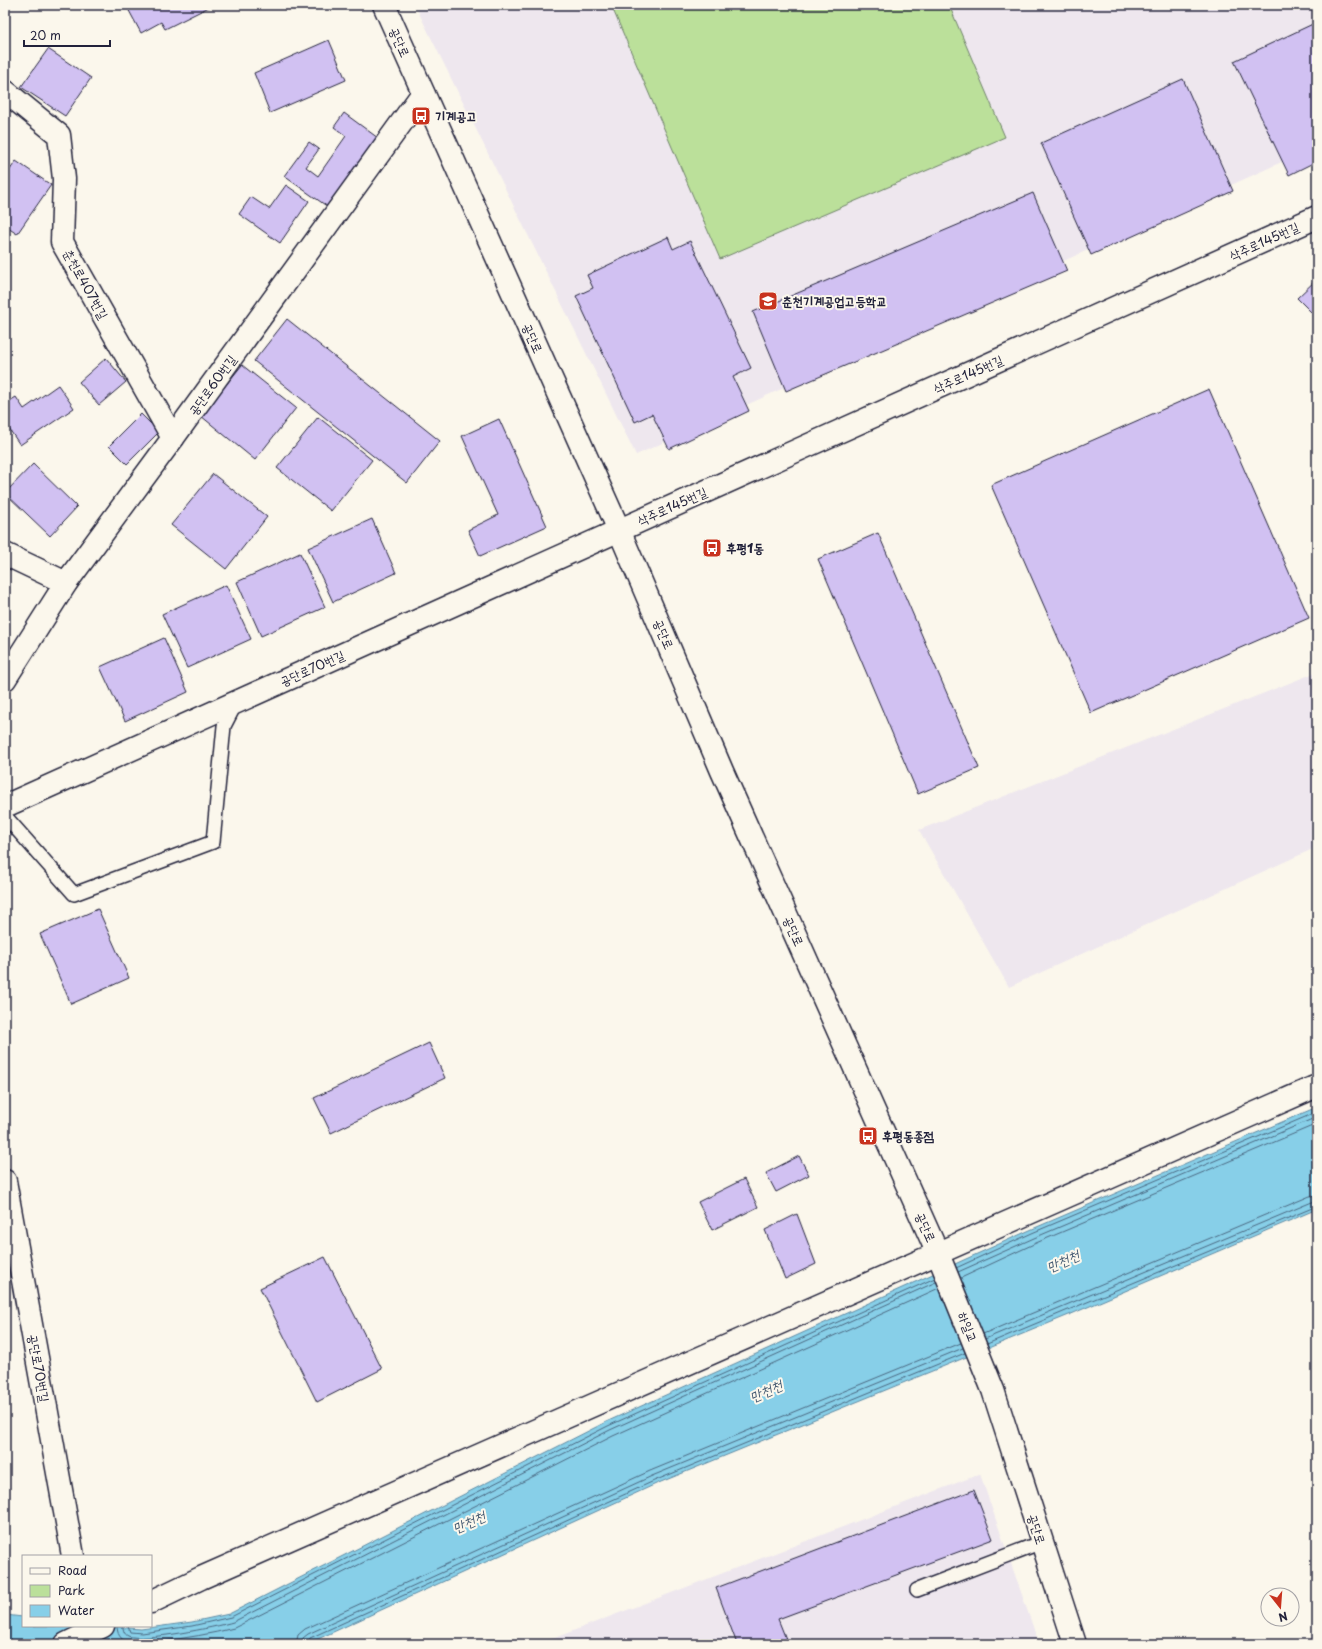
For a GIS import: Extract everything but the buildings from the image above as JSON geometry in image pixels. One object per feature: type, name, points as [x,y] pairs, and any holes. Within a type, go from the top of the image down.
[{"type":"street","name":"공단로","points":[[384,5],[619,530],[722,771],[940,1259]]},
{"type":"street","name":"춘천로407번길","points":[[5,91],[59,136],[64,180],[62,242],[174,438]]},
{"type":"street","name":"공단로60번길","points":[[5,679],[66,583],[174,438],[423,93]]},
{"type":"street","name":"삭주로145번길","points":[[619,530],[1317,217]]},
{"type":"street","name":"공단로70번길","points":[[5,806],[619,530]]},
{"type":"street","points":[[5,554],[66,583]]},
{"type":"street","points":[[152,1602],[201,1578],[940,1259],[1317,1086]]},
{"type":"street","name":"공단로70번길","points":[[5,1181],[73,1555]]},
{"type":"street","name":"하일교","points":[[940,1259],[993,1390]]},
{"type":"street","name":"공단로","points":[[993,1390],[1075,1644]]},
{"type":"street","points":[[66,1644],[101,1627]]},
{"type":"lane","points":[[5,816],[74,894],[213,842],[224,726],[237,702]]},
{"type":"lane","points":[[917,1590],[1042,1542]]},
{"type":"shaded area","name":"춘천기계공업고등학교","points":[[415,5],[1317,5],[1317,146],[636,455]]},
{"type":"shaded area","points":[[1317,672],[1317,847],[1009,987],[919,830]]},
{"type":"shaded area","points":[[980,1474],[1039,1644],[539,1644]]},
{"type":"green space","points":[[611,5],[949,5],[1005,137],[720,259]]},
{"type":"water","name":"만천천","points":[[1317,1107],[1317,1209],[1069,1315],[656,1484],[307,1644],[5,1644],[5,1615],[22,1617],[22,1627],[115,1627],[141,1629],[192,1622],[229,1614],[606,1422],[1030,1230]]},
{"type":"place","name":"기계공고","points":[[421,116]]},
{"type":"place","name":"춘천기계공업고등학교","points":[[768,301]]},
{"type":"place","name":"후평1동","points":[[712,548]]},
{"type":"place","name":"후평동종점","points":[[868,1136]]}]
